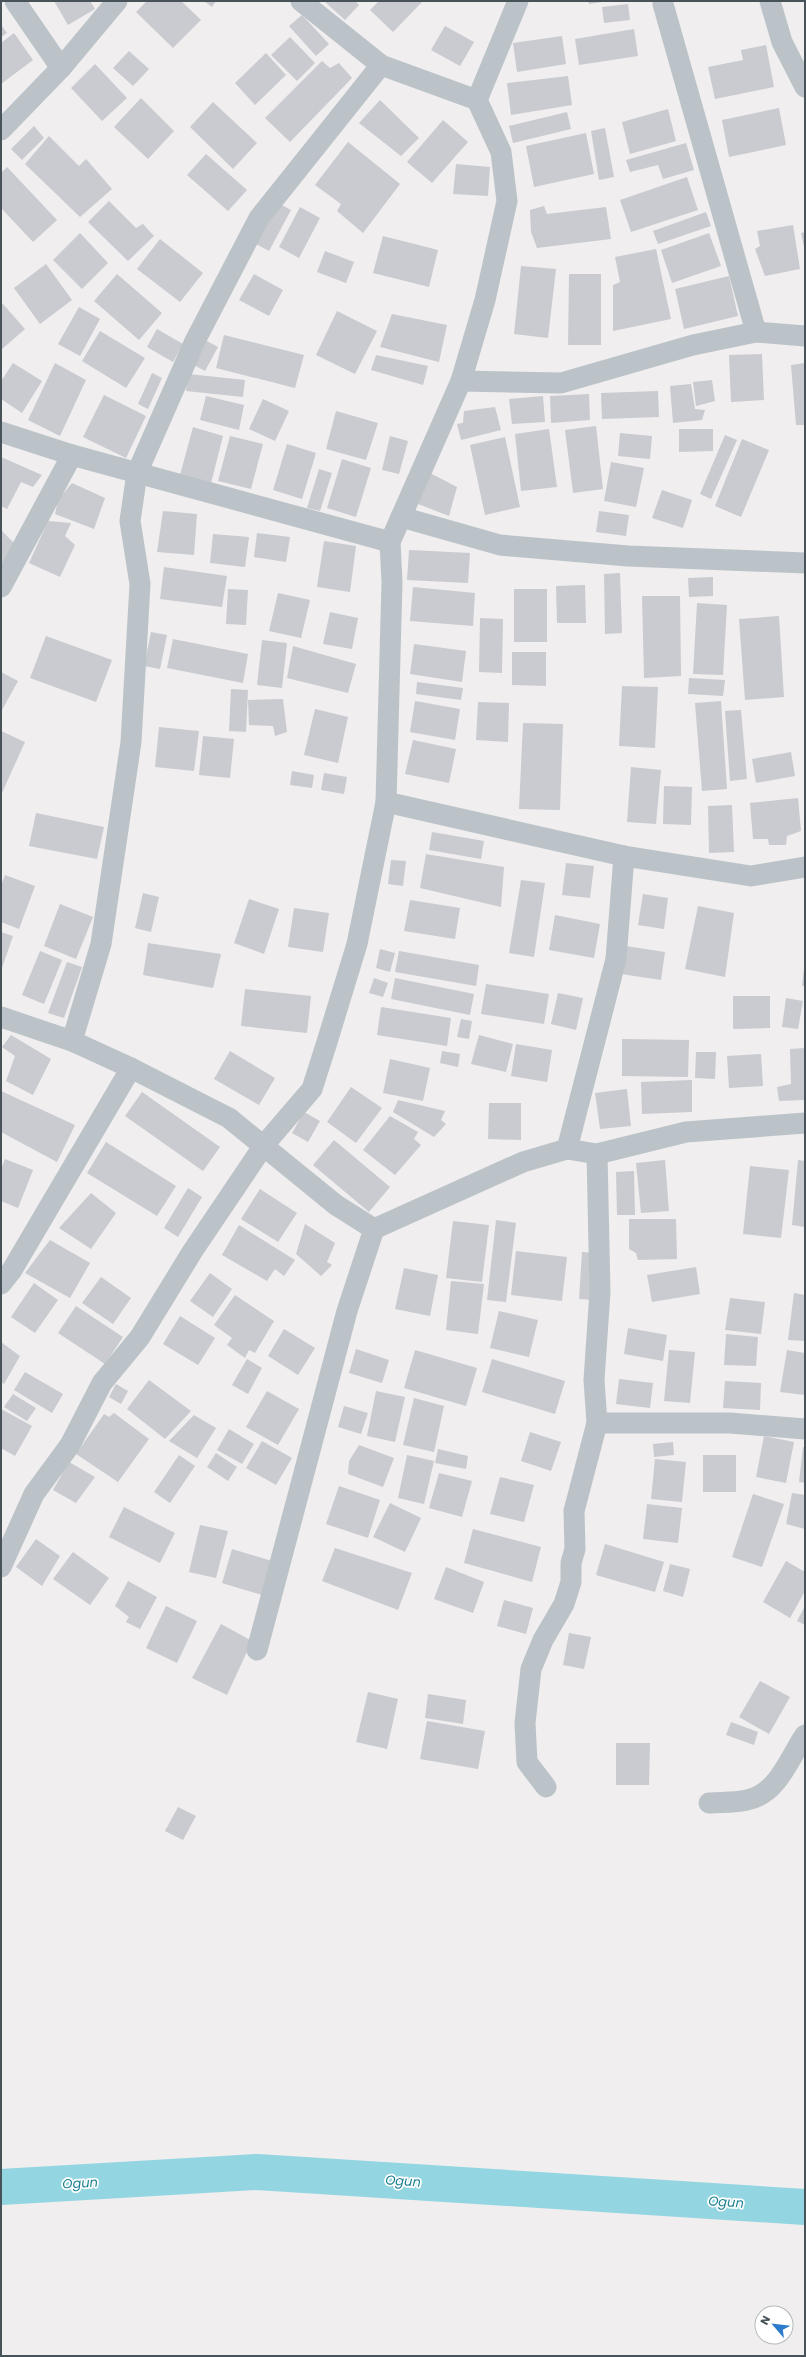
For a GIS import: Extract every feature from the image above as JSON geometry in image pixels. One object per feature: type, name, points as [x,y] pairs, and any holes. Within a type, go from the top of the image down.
[{"type":"street","points":[[15,1],[61,68]]},
{"type":"street","points":[[1,130],[61,68],[117,1]]},
{"type":"street","points":[[1,1567],[34,1494],[70,1445],[102,1383],[140,1337],[192,1252],[264,1145],[312,1089],[357,944],[386,802],[392,582],[390,542],[461,381],[485,300],[507,200],[501,152],[477,100],[381,65],[301,1]]},
{"type":"street","points":[[477,100],[518,1]]},
{"type":"street","points":[[770,1],[782,42],[805,87]]},
{"type":"street","points":[[662,4],[756,332]]},
{"type":"street","points":[[72,1041],[101,944],[131,742],[140,584],[130,521],[137,473],[195,341],[259,218],[381,65]]},
{"type":"street","points":[[461,381],[561,383],[693,345],[756,332],[805,336]]},
{"type":"street","points":[[1,432],[72,455],[390,542]]},
{"type":"street","points":[[1,587],[72,455]]},
{"type":"street","points":[[401,517],[500,545],[628,556],[805,563]]},
{"type":"street","points":[[386,802],[624,856],[751,876],[805,867]]},
{"type":"street","points":[[567,1149],[616,959],[624,856]]},
{"type":"street","points":[[1,1017],[72,1041],[131,1068],[229,1118],[336,1205],[374,1229]]},
{"type":"street","points":[[1,1284],[12,1270],[131,1068]]},
{"type":"street","points":[[257,1650],[347,1311],[374,1229],[523,1162],[567,1149],[597,1154],[686,1132],[805,1124]]},
{"type":"street","points":[[546,1787],[527,1762],[525,1723],[531,1669],[542,1640],[564,1604],[571,1582],[571,1563],[575,1549],[574,1511],[597,1423],[594,1380],[600,1292],[597,1154]]},
{"type":"street","points":[[597,1423],[730,1423],[805,1429]]},
{"type":"street","points":[[709,1803],[747,1800],[764,1793],[777,1780],[805,1735]]},
{"type":"building","points":[[54,1],[90,1],[95,9],[68,25]]},
{"type":"building","points":[[147,1],[181,1],[201,20],[173,48],[136,12]]},
{"type":"building","points":[[204,1],[216,1],[212,7]]},
{"type":"building","points":[[324,1],[355,1],[359,5],[345,20]]},
{"type":"building","points":[[379,1],[423,1],[393,32],[370,10]]},
{"type":"building","points":[[588,1],[602,1],[602,2],[589,4]]},
{"type":"building","points":[[628,4],[630,20],[604,23],[602,7]]},
{"type":"building","points":[[302,15],[329,44],[316,56],[289,26]]},
{"type":"building","points":[[1,25],[7,33],[1,37]]},
{"type":"building","points":[[445,26],[474,42],[460,66],[431,50]]},
{"type":"building","points":[[634,29],[638,56],[579,65],[575,39]]},
{"type":"building","points":[[14,33],[33,60],[1,84],[1,43]]},
{"type":"building","points":[[562,36],[566,64],[517,72],[513,43]]},
{"type":"building","points":[[290,37],[315,63],[297,81],[271,55]]},
{"type":"building","points":[[766,45],[774,87],[715,99],[708,67],[743,60],[741,50]]},
{"type":"building","points":[[129,51],[149,69],[133,86],[113,68]]},
{"type":"building","points":[[266,53],[286,75],[255,105],[235,83]]},
{"type":"building","points":[[322,61],[330,68],[339,63],[352,78],[290,142],[265,118]]},
{"type":"building","points":[[95,64],[127,98],[102,121],[71,88]]},
{"type":"building","points":[[568,76],[572,105],[511,115],[507,83]]},
{"type":"building","points":[[141,98],[174,131],[148,159],[114,127]]},
{"type":"building","points":[[380,100],[419,138],[401,156],[359,123]]},
{"type":"building","points":[[213,102],[257,143],[233,169],[190,127]]},
{"type":"building","points":[[779,108],[786,145],[729,157],[722,120]]},
{"type":"building","points":[[668,109],[676,141],[630,154],[622,122]]},
{"type":"building","points":[[567,112],[571,129],[513,143],[509,126]]},
{"type":"building","points":[[443,120],[468,142],[432,183],[407,162]]},
{"type":"building","points":[[34,126],[44,138],[22,160],[11,149]]},
{"type":"building","points":[[605,128],[614,177],[599,180],[591,131]]},
{"type":"building","points":[[586,133],[594,174],[534,187],[526,146]]},
{"type":"building","points":[[49,136],[79,166],[86,159],[112,189],[80,217],[25,164]]},
{"type":"building","points":[[348,142],[400,184],[363,233],[337,211],[341,204],[315,185]]},
{"type":"building","points":[[686,143],[694,170],[663,179],[658,165],[630,172],[626,160]]},
{"type":"building","points":[[206,154],[247,190],[228,211],[187,175]]},
{"type":"building","points":[[456,164],[490,167],[488,196],[453,194]]},
{"type":"building","points":[[7,167],[57,220],[33,242],[1,208],[1,173]]},
{"type":"building","points":[[687,177],[698,210],[631,232],[620,200]]},
{"type":"building","points":[[109,201],[136,228],[143,224],[154,236],[128,261],[88,222]]},
{"type":"building","points":[[278,203],[291,210],[269,251],[256,244]]},
{"type":"building","points":[[544,206],[547,214],[606,207],[611,239],[537,248],[531,232],[530,210]]},
{"type":"building","points":[[300,207],[320,218],[299,258],[279,247]]},
{"type":"building","points":[[706,212],[711,226],[658,244],[653,231]]},
{"type":"building","points":[[793,225],[800,269],[765,276],[755,249],[760,246],[757,231]]},
{"type":"building","points":[[805,232],[805,247],[804,247],[801,233]]},
{"type":"building","points":[[80,233],[108,263],[82,289],[53,260]]},
{"type":"building","points":[[709,233],[721,266],[672,283],[661,250]]},
{"type":"building","points":[[383,236],[438,250],[429,287],[373,273]]},
{"type":"building","points":[[160,239],[203,273],[180,302],[137,269]]},
{"type":"building","points":[[656,249],[671,319],[613,331],[613,285],[620,282],[615,257]]},
{"type":"building","points":[[325,251],[354,262],[346,283],[317,272]]},
{"type":"building","points":[[46,264],[72,300],[40,324],[14,288]]},
{"type":"building","points":[[521,266],[556,269],[548,338],[514,334]]},
{"type":"building","points":[[117,274],[162,313],[139,340],[94,301]]},
{"type":"building","points":[[254,274],[283,290],[269,316],[239,300]]},
{"type":"building","points":[[569,274],[601,274],[601,345],[568,345]]},
{"type":"building","points":[[729,276],[738,316],[684,329],[675,289]]},
{"type":"building","points":[[2,303],[25,329],[1,350],[1,304]]},
{"type":"building","points":[[79,307],[100,319],[80,356],[58,344]]},
{"type":"building","points":[[337,311],[377,331],[355,374],[316,355]]},
{"type":"building","points":[[392,314],[447,325],[439,362],[380,347]]},
{"type":"building","points":[[157,329],[183,344],[173,362],[147,347]]},
{"type":"building","points":[[100,331],[145,358],[126,388],[82,361]]},
{"type":"building","points":[[224,335],[304,355],[295,388],[216,368]]},
{"type":"building","points":[[205,340],[218,347],[205,371],[192,364]]},
{"type":"building","points":[[762,354],[764,400],[731,402],[729,355]]},
{"type":"building","points":[[376,355],[428,366],[423,385],[371,370]]},
{"type":"building","points":[[13,363],[42,381],[22,413],[1,399],[1,381]]},
{"type":"building","points":[[55,363],[86,380],[60,436],[28,420]]},
{"type":"building","points":[[805,363],[805,425],[796,425],[791,365]]},
{"type":"building","points":[[152,373],[162,378],[148,409],[138,404]]},
{"type":"building","points":[[188,374],[245,380],[243,397],[186,391]]},
{"type":"building","points":[[712,380],[715,401],[696,406],[693,382]]},
{"type":"building","points":[[691,384],[695,409],[705,410],[702,420],[673,423],[670,386]]},
{"type":"building","points":[[658,391],[659,417],[602,419],[601,393]]},
{"type":"building","points":[[589,394],[590,420],[551,423],[550,396]]},
{"type":"building","points":[[104,395],[146,416],[126,458],[83,437]]},
{"type":"building","points":[[206,396],[244,405],[239,430],[200,420]]},
{"type":"building","points":[[543,396],[545,422],[512,424],[509,399]]},
{"type":"building","points":[[263,399],[289,411],[275,441],[249,429]]},
{"type":"building","points":[[495,407],[501,430],[461,440],[457,424],[463,423],[464,411]]},
{"type":"building","points":[[336,411],[378,423],[366,460],[326,449]]},
{"type":"building","points":[[596,426],[603,489],[573,493],[565,430]]},
{"type":"building","points":[[193,427],[223,436],[211,483],[180,475]]},
{"type":"building","points":[[549,429],[557,487],[521,491],[515,434]]},
{"type":"building","points":[[679,429],[713,429],[713,451],[679,452]]},
{"type":"building","points":[[620,433],[652,436],[650,459],[618,456]]},
{"type":"building","points":[[725,435],[737,440],[711,499],[700,494]]},
{"type":"building","points":[[230,436],[263,444],[251,489],[218,481]]},
{"type":"building","points":[[390,436],[408,441],[399,474],[382,470]]},
{"type":"building","points":[[505,437],[520,507],[485,515],[470,445]]},
{"type":"building","points":[[742,439],[769,450],[741,517],[715,506]]},
{"type":"building","points":[[287,444],[316,453],[302,499],[273,490]]},
{"type":"building","points":[[1,457],[42,475],[33,487],[21,482],[7,509],[1,506]]},
{"type":"building","points":[[342,459],[371,468],[356,517],[327,508]]},
{"type":"building","points":[[611,462],[644,468],[636,507],[604,501]]},
{"type":"building","points":[[319,469],[332,473],[320,511],[307,508]]},
{"type":"building","points":[[430,473],[457,487],[449,516],[418,504]]},
{"type":"building","points":[[72,483],[105,498],[94,529],[55,514],[58,500]]},
{"type":"building","points":[[662,490],[692,500],[683,528],[652,518]]},
{"type":"building","points":[[163,511],[197,514],[194,555],[157,552]]},
{"type":"building","points":[[599,511],[629,515],[626,536],[596,532]]},
{"type":"building","points":[[48,521],[71,523],[65,536],[75,545],[60,577],[29,563]]},
{"type":"building","points":[[1,530],[14,543],[1,565]]},
{"type":"building","points":[[257,533],[290,537],[286,562],[254,557]]},
{"type":"building","points":[[213,534],[249,537],[245,567],[210,563]]},
{"type":"building","points":[[324,541],[356,546],[350,592],[317,587]]},
{"type":"building","points":[[409,550],[470,553],[468,583],[407,580]]},
{"type":"building","points":[[164,567],[227,576],[222,607],[160,599]]},
{"type":"building","points":[[620,573],[622,633],[605,634],[604,574]]},
{"type":"building","points":[[713,577],[713,596],[689,597],[688,578]]},
{"type":"building","points":[[585,585],[586,623],[557,623],[556,586]]},
{"type":"building","points":[[413,587],[475,593],[473,626],[410,621]]},
{"type":"building","points":[[228,589],[248,590],[246,625],[226,624]]},
{"type":"building","points":[[514,589],[547,589],[547,642],[514,642]]},
{"type":"building","points":[[278,593],[310,600],[301,638],[269,631]]},
{"type":"building","points":[[642,596],[680,596],[681,676],[644,678]]},
{"type":"building","points":[[697,603],[727,605],[723,675],[693,674]]},
{"type":"building","points":[[330,612],[358,618],[352,649],[323,644]]},
{"type":"building","points":[[779,616],[784,697],[745,700],[739,619]]},
{"type":"building","points":[[480,618],[503,619],[502,673],[479,672]]},
{"type":"building","points":[[151,632],[167,635],[160,669],[144,666]]},
{"type":"building","points":[[46,636],[112,660],[96,702],[30,678]]},
{"type":"building","points":[[173,639],[248,654],[243,683],[167,668]]},
{"type":"building","points":[[262,640],[287,643],[282,688],[257,685]]},
{"type":"building","points":[[414,644],[466,651],[462,682],[410,674]]},
{"type":"building","points":[[293,646],[356,664],[348,693],[287,678]]},
{"type":"building","points":[[512,652],[546,652],[546,686],[512,685]]},
{"type":"building","points":[[1,672],[18,681],[2,710],[1,709]]},
{"type":"building","points":[[689,678],[725,680],[723,696],[688,694]]},
{"type":"building","points":[[417,682],[463,688],[461,700],[416,694]]},
{"type":"building","points":[[622,686],[658,687],[655,748],[619,746]]},
{"type":"building","points":[[231,689],[248,690],[246,732],[229,731]]},
{"type":"building","points":[[283,699],[287,732],[275,736],[273,726],[249,725],[248,700]]},
{"type":"building","points":[[415,701],[460,709],[455,740],[410,732]]},
{"type":"building","points":[[721,701],[727,789],[702,791],[695,703]]},
{"type":"building","points":[[478,702],[509,703],[508,742],[476,740]]},
{"type":"building","points":[[315,709],[348,717],[338,763],[304,755]]},
{"type":"building","points":[[741,710],[747,779],[730,781],[725,711]]},
{"type":"building","points":[[523,723],[563,724],[560,810],[519,809]]},
{"type":"building","points":[[159,727],[199,731],[194,771],[155,767]]},
{"type":"building","points":[[1,731],[25,742],[1,795]]},
{"type":"building","points":[[203,736],[234,739],[230,778],[199,775]]},
{"type":"building","points":[[413,740],[456,749],[449,783],[405,774]]},
{"type":"building","points":[[791,752],[795,776],[756,783],[752,759]]},
{"type":"building","points":[[631,767],[661,770],[656,824],[627,822]]},
{"type":"building","points":[[292,771],[314,775],[312,788],[290,785]]},
{"type":"building","points":[[324,773],[347,777],[344,794],[321,790]]},
{"type":"building","points":[[664,786],[692,787],[691,825],[663,824]]},
{"type":"building","points":[[798,798],[801,831],[787,836],[786,845],[769,845],[768,839],[753,839],[750,803]]},
{"type":"building","points":[[732,805],[734,852],[709,853],[708,806]]},
{"type":"building","points":[[36,813],[104,827],[97,859],[29,846]]},
{"type":"building","points":[[432,832],[484,841],[481,859],[429,850]]},
{"type":"building","points":[[426,854],[504,867],[501,907],[420,888]]},
{"type":"building","points":[[391,860],[406,861],[403,886],[388,884]]},
{"type":"building","points":[[566,863],[594,866],[590,898],[562,895]]},
{"type":"building","points":[[5,875],[35,886],[19,929],[1,922],[1,886]]},
{"type":"building","points":[[521,880],[545,883],[534,957],[509,953]]},
{"type":"building","points":[[143,893],[159,897],[151,932],[135,928]]},
{"type":"building","points":[[643,894],[668,898],[664,929],[638,925]]},
{"type":"building","points":[[249,899],[279,909],[264,954],[234,943]]},
{"type":"building","points":[[410,900],[460,908],[455,939],[404,931]]},
{"type":"building","points":[[60,904],[93,917],[76,959],[44,946]]},
{"type":"building","points":[[698,906],[734,913],[725,977],[685,969]]},
{"type":"building","points":[[294,908],[329,913],[323,952],[288,947]]},
{"type":"building","points":[[555,915],[600,924],[594,958],[549,950]]},
{"type":"building","points":[[1,932],[13,936],[1,971]]},
{"type":"building","points":[[148,943],[221,954],[213,988],[143,975]]},
{"type":"building","points":[[626,946],[665,952],[661,980],[621,974]]},
{"type":"building","points":[[380,949],[395,953],[390,972],[376,968]]},
{"type":"building","points":[[40,951],[62,960],[44,1004],[22,995]]},
{"type":"building","points":[[399,951],[479,965],[476,986],[395,972]]},
{"type":"building","points":[[67,962],[82,967],[64,1018],[48,1013]]},
{"type":"building","points":[[804,968],[805,986],[802,986]]},
{"type":"building","points":[[374,978],[388,983],[383,997],[369,993]]},
{"type":"building","points":[[395,978],[474,994],[470,1015],[391,999]]},
{"type":"building","points":[[486,984],[549,994],[544,1024],[481,1014]]},
{"type":"building","points":[[245,989],[311,996],[307,1033],[241,1026]]},
{"type":"building","points":[[558,993],[583,998],[576,1030],[551,1024]]},
{"type":"building","points":[[733,996],[770,996],[770,1028],[733,1029]]},
{"type":"building","points":[[786,998],[803,1001],[798,1029],[782,1027]]},
{"type":"building","points":[[381,1007],[451,1018],[447,1046],[377,1035]]},
{"type":"building","points":[[461,1019],[472,1021],[469,1039],[457,1037]]},
{"type":"building","points":[[11,1035],[51,1059],[33,1095],[6,1081],[15,1056],[2,1047]]},
{"type":"building","points":[[479,1035],[513,1044],[506,1072],[471,1064]]},
{"type":"building","points":[[622,1039],[689,1040],[688,1077],[622,1076]]},
{"type":"building","points":[[516,1044],[552,1050],[547,1082],[511,1076]]},
{"type":"building","points":[[805,1048],[805,1100],[779,1101],[777,1087],[791,1084],[790,1049]]},
{"type":"building","points":[[230,1051],[275,1078],[259,1105],[214,1079]]},
{"type":"building","points":[[442,1051],[460,1054],[458,1067],[440,1063]]},
{"type":"building","points":[[696,1052],[716,1052],[715,1079],[695,1078]]},
{"type":"building","points":[[761,1054],[763,1086],[729,1088],[727,1056]]},
{"type":"building","points":[[390,1059],[430,1068],[423,1101],[383,1093]]},
{"type":"building","points":[[692,1080],[692,1112],[642,1114],[641,1082]]},
{"type":"building","points":[[351,1087],[382,1108],[356,1143],[327,1122]]},
{"type":"building","points":[[627,1089],[631,1126],[600,1129],[595,1093]]},
{"type":"building","points":[[1,1091],[75,1125],[57,1162],[1,1132]]},
{"type":"building","points":[[142,1092],[220,1147],[203,1171],[125,1116]]},
{"type":"building","points":[[398,1100],[445,1111],[441,1120],[446,1124],[434,1137],[393,1112]]},
{"type":"building","points":[[489,1103],[521,1103],[521,1140],[488,1139]]},
{"type":"building","points":[[304,1112],[320,1121],[308,1142],[292,1133]]},
{"type":"building","points":[[390,1116],[418,1132],[414,1139],[421,1145],[395,1175],[363,1150]]},
{"type":"building","points":[[334,1140],[390,1187],[369,1212],[313,1165]]},
{"type":"building","points":[[106,1142],[176,1186],[157,1216],[87,1173]]},
{"type":"building","points":[[5,1159],[33,1170],[18,1208],[1,1201],[1,1169]]},
{"type":"building","points":[[665,1160],[669,1211],[641,1213],[636,1163]]},
{"type":"building","points":[[798,1160],[805,1161],[805,1227],[792,1225]]},
{"type":"building","points":[[750,1166],[789,1170],[781,1238],[743,1234]]},
{"type":"building","points":[[634,1171],[635,1215],[617,1215],[616,1172]]},
{"type":"building","points":[[188,1188],[202,1197],[178,1237],[164,1228]]},
{"type":"building","points":[[260,1189],[297,1213],[278,1242],[241,1219]]},
{"type":"building","points":[[91,1193],[116,1213],[91,1249],[59,1228]]},
{"type":"building","points":[[629,1219],[676,1219],[677,1259],[638,1260],[636,1253],[629,1249]]},
{"type":"building","points":[[496,1220],[516,1223],[506,1302],[487,1300]]},
{"type":"building","points":[[453,1221],[489,1225],[482,1282],[446,1278]]},
{"type":"building","points":[[305,1224],[335,1243],[327,1262],[332,1265],[321,1276],[296,1254]]},
{"type":"building","points":[[239,1225],[295,1260],[284,1276],[275,1269],[267,1281],[222,1255]]},
{"type":"building","points":[[50,1240],[90,1263],[70,1298],[25,1273]]},
{"type":"building","points":[[516,1251],[567,1257],[562,1301],[511,1295]]},
{"type":"building","points":[[582,1252],[597,1253],[594,1300],[579,1299]]},
{"type":"building","points":[[696,1267],[700,1294],[652,1302],[647,1275]]},
{"type":"building","points":[[404,1268],[438,1275],[430,1316],[395,1309]]},
{"type":"building","points":[[210,1273],[232,1289],[213,1317],[190,1301]]},
{"type":"building","points":[[101,1277],[131,1298],[113,1324],[82,1303]]},
{"type":"building","points":[[451,1281],[484,1284],[478,1334],[446,1330]]},
{"type":"building","points":[[34,1283],[58,1300],[35,1333],[11,1317]]},
{"type":"building","points":[[794,1293],[805,1295],[805,1341],[788,1340]]},
{"type":"building","points":[[235,1295],[274,1321],[255,1353],[249,1350],[245,1358],[227,1345],[232,1338],[214,1325]]},
{"type":"building","points":[[730,1298],[765,1302],[761,1334],[725,1330]]},
{"type":"building","points":[[76,1306],[123,1337],[105,1364],[58,1333]]},
{"type":"building","points":[[499,1311],[538,1320],[529,1357],[490,1348]]},
{"type":"building","points":[[180,1316],[215,1338],[198,1365],[163,1344]]},
{"type":"building","points":[[628,1328],[667,1335],[663,1361],[624,1354]]},
{"type":"building","points":[[284,1329],[315,1348],[298,1375],[268,1356]]},
{"type":"building","points":[[726,1334],[758,1337],[756,1366],[724,1365]]},
{"type":"building","points":[[1,1342],[20,1356],[4,1384],[1,1382]]},
{"type":"building","points":[[356,1349],[389,1360],[382,1383],[349,1373]]},
{"type":"building","points":[[415,1350],[477,1368],[466,1406],[404,1388]]},
{"type":"building","points":[[669,1350],[695,1352],[690,1403],[664,1401]]},
{"type":"building","points":[[787,1350],[805,1353],[805,1395],[780,1392]]},
{"type":"building","points":[[247,1359],[262,1368],[248,1394],[232,1385]]},
{"type":"building","points":[[492,1359],[565,1381],[555,1414],[482,1392]]},
{"type":"building","points":[[25,1372],[63,1394],[52,1413],[14,1390]]},
{"type":"building","points":[[619,1379],[653,1383],[650,1408],[616,1404]]},
{"type":"building","points":[[149,1380],[191,1411],[165,1439],[127,1409]]},
{"type":"building","points":[[725,1381],[761,1383],[760,1410],[723,1408]]},
{"type":"building","points":[[116,1384],[128,1391],[121,1404],[109,1397]]},
{"type":"building","points":[[267,1391],[299,1409],[278,1445],[246,1427]]},
{"type":"building","points":[[376,1391],[405,1397],[395,1442],[367,1436]]},
{"type":"building","points":[[13,1394],[36,1408],[27,1421],[4,1407]]},
{"type":"building","points":[[414,1398],[444,1406],[434,1452],[403,1445]]},
{"type":"building","points":[[344,1406],[368,1413],[361,1434],[338,1427]]},
{"type":"building","points":[[1,1409],[32,1426],[15,1456],[1,1448]]},
{"type":"building","points":[[114,1413],[149,1439],[118,1482],[76,1454],[104,1414],[109,1417]]},
{"type":"building","points":[[194,1415],[216,1428],[197,1458],[169,1441]]},
{"type":"building","points":[[229,1429],[254,1444],[242,1464],[217,1450]]},
{"type":"building","points":[[530,1432],[561,1442],[551,1471],[521,1461]]},
{"type":"building","points":[[764,1436],[794,1442],[786,1483],[756,1477]]},
{"type":"building","points":[[262,1441],[292,1458],[276,1485],[246,1468]]},
{"type":"building","points":[[673,1442],[674,1455],[654,1457],[653,1444]]},
{"type":"building","points":[[359,1445],[394,1458],[383,1487],[348,1474],[349,1461]]},
{"type":"building","points":[[803,1447],[805,1447],[805,1483],[799,1482]]},
{"type":"building","points":[[438,1449],[468,1456],[466,1469],[435,1463]]},
{"type":"building","points":[[216,1453],[237,1467],[228,1481],[207,1467]]},
{"type":"building","points":[[179,1455],[195,1466],[170,1503],[154,1492]]},
{"type":"building","points":[[407,1455],[434,1461],[424,1504],[398,1498]]},
{"type":"building","points":[[703,1455],[736,1455],[736,1492],[703,1492]]},
{"type":"building","points":[[655,1459],[686,1462],[682,1502],[651,1499]]},
{"type":"building","points":[[69,1462],[95,1477],[76,1503],[53,1490]]},
{"type":"building","points":[[439,1473],[472,1481],[462,1517],[429,1508]]},
{"type":"building","points":[[500,1477],[534,1485],[524,1522],[490,1514]]},
{"type":"building","points":[[339,1486],[380,1500],[368,1538],[326,1524]]},
{"type":"building","points":[[792,1493],[805,1495],[805,1529],[786,1524]]},
{"type":"building","points":[[753,1494],[784,1504],[762,1567],[732,1557]]},
{"type":"building","points":[[390,1503],[421,1518],[405,1552],[373,1537]]},
{"type":"building","points":[[647,1504],[682,1508],[678,1543],[643,1539]]},
{"type":"building","points":[[124,1507],[175,1533],[160,1563],[109,1537]]},
{"type":"building","points":[[200,1525],[228,1531],[216,1578],[189,1572]]},
{"type":"building","points":[[473,1529],[541,1547],[532,1582],[464,1563]]},
{"type":"building","points":[[36,1539],[60,1556],[42,1586],[16,1567]]},
{"type":"building","points":[[605,1544],[664,1562],[655,1592],[596,1575]]},
{"type":"building","points":[[335,1548],[412,1573],[398,1610],[322,1581]]},
{"type":"building","points":[[232,1549],[272,1561],[262,1595],[222,1583]]},
{"type":"building","points":[[73,1552],[109,1578],[90,1605],[53,1579]]},
{"type":"building","points":[[786,1561],[805,1572],[805,1591],[790,1618],[763,1602]]},
{"type":"building","points":[[670,1564],[690,1569],[683,1597],[663,1591]]},
{"type":"building","points":[[446,1567],[484,1582],[473,1613],[434,1599]]},
{"type":"building","points":[[128,1581],[157,1597],[140,1629],[126,1622],[129,1617],[115,1606]]},
{"type":"building","points":[[504,1600],[533,1608],[526,1634],[497,1626]]},
{"type":"building","points":[[166,1606],[197,1621],[177,1663],[146,1648]]},
{"type":"building","points":[[805,1606],[805,1625],[797,1621]]},
{"type":"building","points":[[221,1624],[252,1641],[227,1695],[192,1678]]},
{"type":"building","points":[[569,1633],[591,1637],[584,1669],[563,1665]]},
{"type":"building","points":[[760,1681],[790,1697],[769,1734],[739,1717]]},
{"type":"building","points":[[368,1692],[398,1699],[387,1749],[356,1742]]},
{"type":"building","points":[[428,1694],[466,1700],[463,1724],[425,1718]]},
{"type":"building","points":[[427,1721],[485,1731],[478,1769],[420,1759]]},
{"type":"building","points":[[731,1722],[758,1732],[754,1745],[726,1735]]},
{"type":"building","points":[[616,1743],[650,1743],[649,1785],[616,1785]]},
{"type":"building","points":[[178,1807],[196,1816],[183,1840],[165,1831]]},
{"type":"waterway","name":"Ogun","points":[[1,2187],[257,2172],[805,2207]]}]
